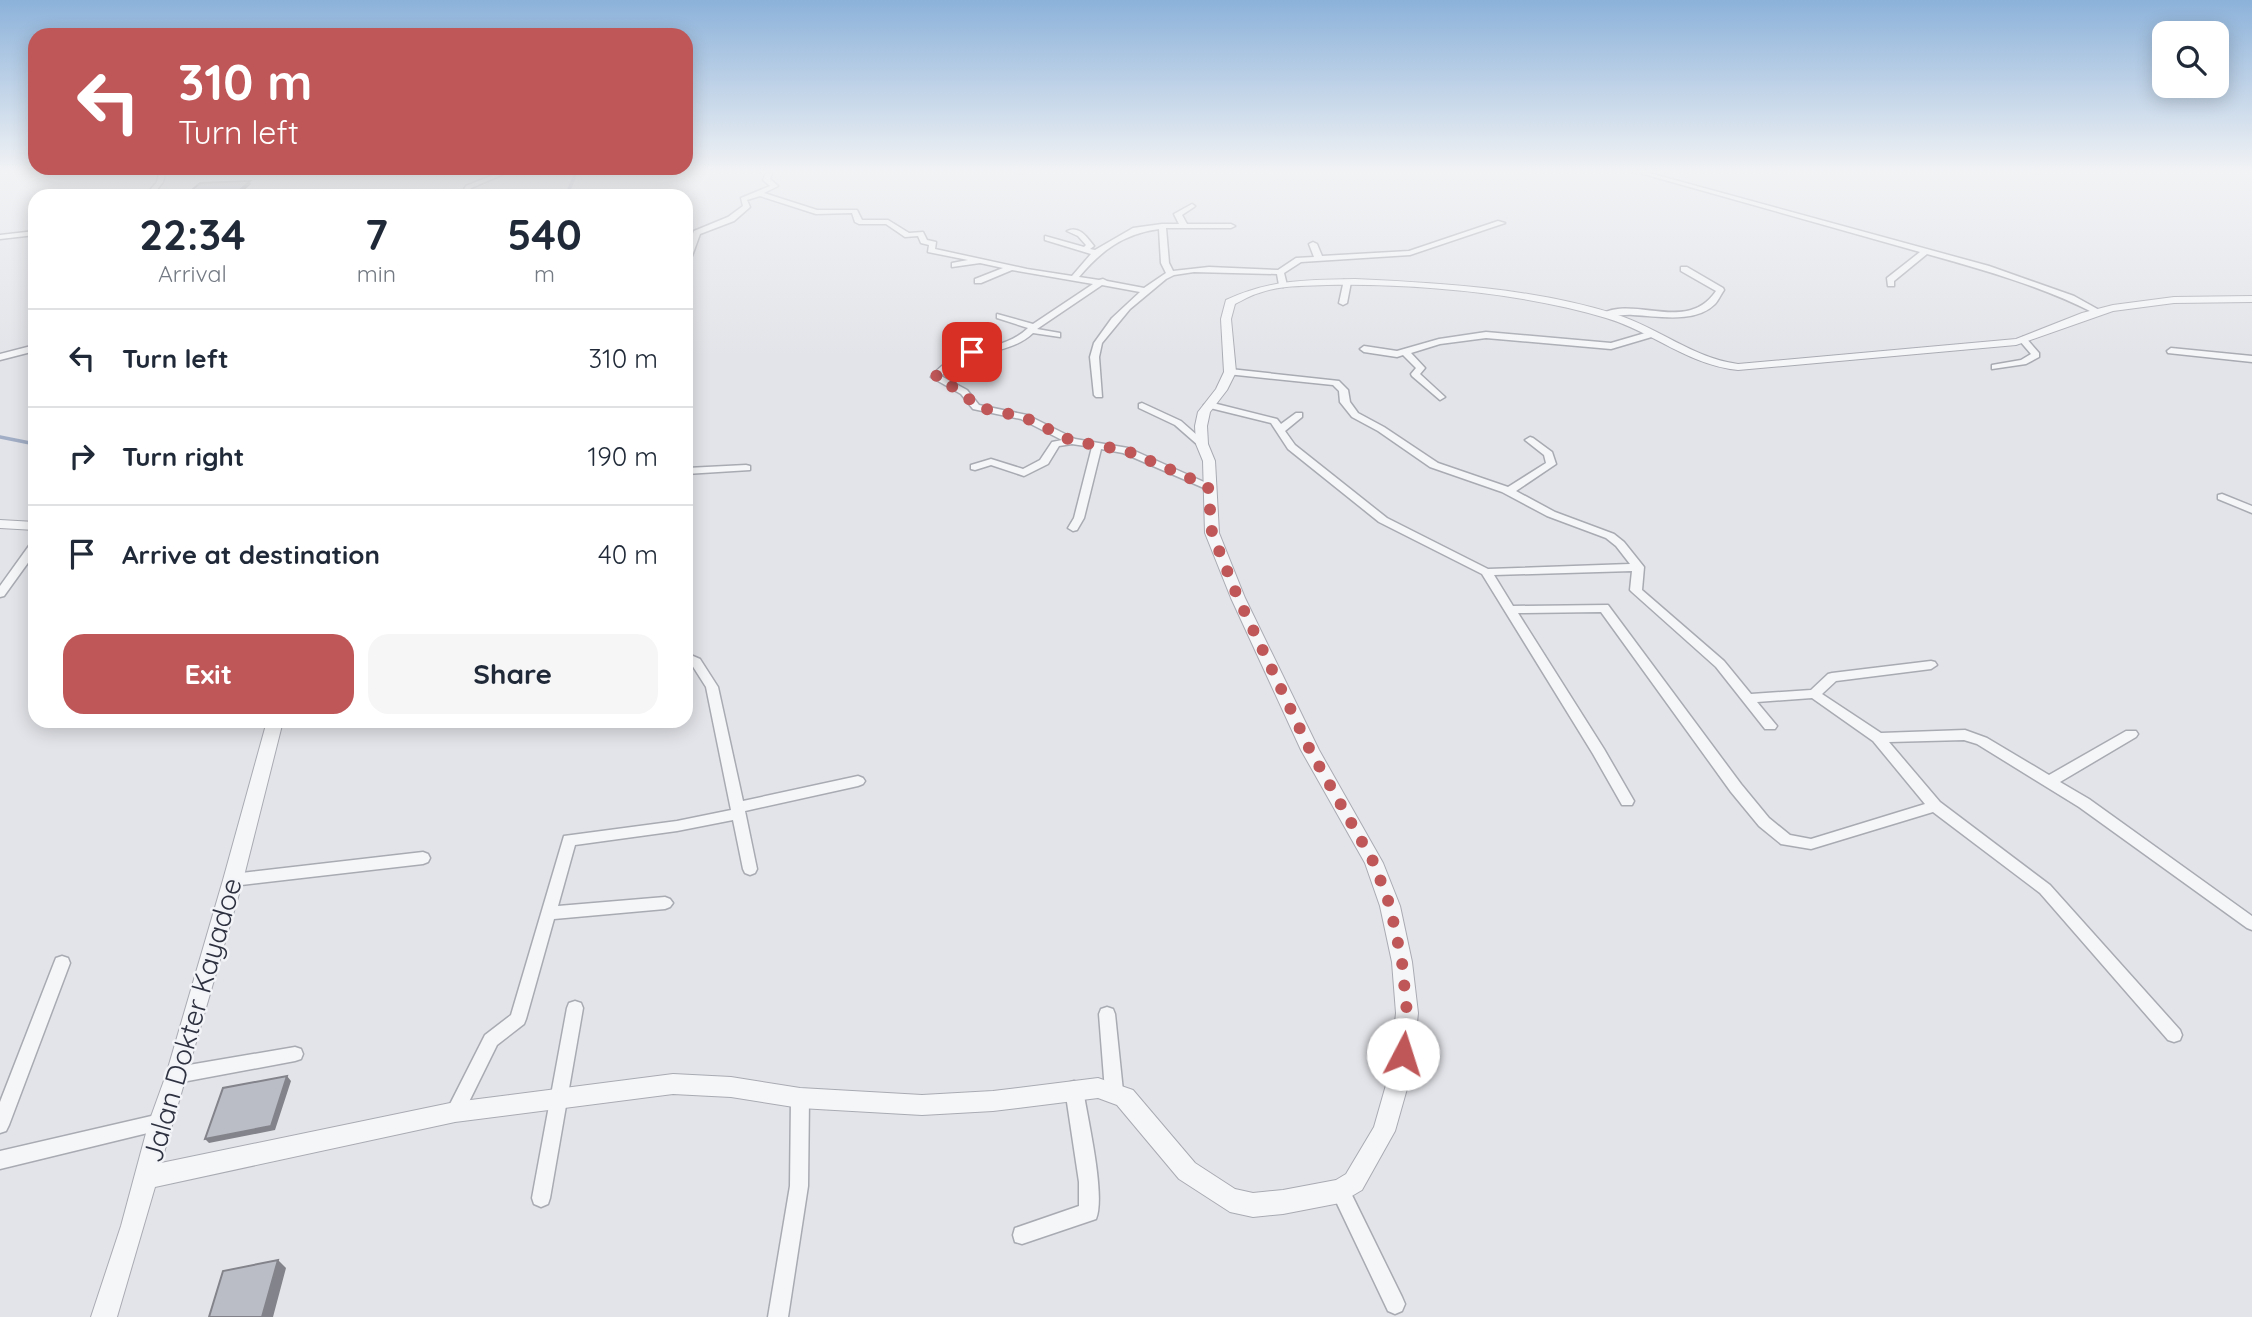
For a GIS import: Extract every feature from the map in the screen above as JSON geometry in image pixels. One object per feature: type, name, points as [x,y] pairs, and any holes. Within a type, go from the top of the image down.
[{"type":"street","points":[[0,237],[22,234]]},
{"type":"street","points":[[920,234],[924,241],[933,244],[931,250],[1145,290]]},
{"type":"street","points":[[1081,234],[1090,246],[1085,249]]},
{"type":"street","points":[[1075,277],[1096,253],[1128,234]]},
{"type":"street","points":[[1163,234],[1165,264],[1170,273]]},
{"type":"street","points":[[1099,395],[1095,351],[1098,339],[1121,316],[1132,299],[1170,273],[1280,272],[1299,260],[1410,253],[1466,234]]},
{"type":"street","points":[[1866,234],[2040,287],[2097,312]]},
{"type":"street","points":[[1048,238],[1096,253]]},
{"type":"street","points":[[1313,244],[1319,259]]},
{"type":"street","points":[[1891,284],[1890,280],[1926,251]]},
{"type":"street","points":[[955,265],[985,259]]},
{"type":"street","points":[[978,281],[1012,267]]},
{"type":"street","points":[[1605,314],[1631,311],[1686,314],[1699,310],[1720,290],[1684,269]]},
{"type":"street","points":[[1280,272],[1283,285]]},
{"type":"street","points":[[1103,281],[1016,340],[964,355],[935,377],[964,393],[976,407],[1024,417],[1072,441],[1125,450],[1208,486]]},
{"type":"street","points":[[148,1177],[455,1112],[673,1084],[731,1087],[800,1098],[922,1105],[993,1101],[1074,1090],[1114,1091],[1135,1107],[1187,1171],[1230,1200],[1253,1205],[1340,1191],[1354,1182],[1384,1131],[1401,1071],[1407,1013],[1395,925],[1374,863],[1310,750],[1238,598],[1212,533],[1209,461],[1202,444],[1201,426],[1204,412],[1230,372],[1226,319],[1230,302],[1248,290],[1283,285],[1348,282],[1438,286],[1605,314],[1708,362],[1738,367],[2024,340],[2097,312],[2125,306],[2252,299]]},
{"type":"street","points":[[1343,303],[1348,282]]},
{"type":"street","points":[[1000,316],[1057,335]]},
{"type":"street","points":[[1364,349],[1391,354],[1478,336],[1611,346],[1652,334]]},
{"type":"street","points":[[1995,367],[2023,362],[2036,355],[2024,340]]},
{"type":"street","points":[[0,357],[28,350]]},
{"type":"street","points":[[1404,351],[1421,368],[1415,374],[1440,397]]},
{"type":"street","points":[[2171,351],[2252,359]]},
{"type":"street","points":[[1230,372],[1336,383],[1343,390],[1345,402],[1355,415],[1434,465],[1509,491],[1551,514],[1610,536],[1638,567],[1636,590],[1720,664],[1770,726]]},
{"type":"street","points":[[1209,405],[1267,418],[1281,429],[1291,447],[1383,520],[1470,561],[1486,572],[1627,801]]},
{"type":"street","points":[[1142,406],[1178,424],[1202,444]]},
{"type":"street","points":[[1281,429],[1299,415]]},
{"type":"street","points":[[1509,491],[1551,464],[1549,454],[1530,440]]},
{"type":"street","points":[[975,467],[991,462],[1024,473],[1044,462],[1055,444],[1072,441]]},
{"type":"street","points":[[1073,527],[1079,518],[1097,446]]},
{"type":"street","points":[[693,472],[746,468]]},
{"type":"street","points":[[2222,497],[2252,510]]},
{"type":"street","points":[[0,524],[28,526]]},
{"type":"street","points":[[0,594],[28,555]]},
{"type":"street","points":[[1486,572],[1638,567]]},
{"type":"street","points":[[1511,610],[1604,608],[1735,789],[1764,822],[1786,840],[1811,844],[1935,806]]},
{"type":"street","points":[[693,660],[712,687],[750,869]]},
{"type":"street","points":[[1814,694],[1832,677],[1931,666]]},
{"type":"street","points":[[1748,698],[1814,694],[1878,738],[1935,806],[2045,889],[2174,1035]]},
{"type":"street","name":"Jalan Dokter Kayadoe","points":[[104,1317],[148,1177],[160,1122],[177,1075],[273,728]]},
{"type":"street","points":[[2050,781],[2131,734]]},
{"type":"street","points":[[1878,738],[1973,737],[2050,781],[2252,924]]},
{"type":"street","points":[[455,1112],[491,1040],[518,1018],[569,840],[677,826],[858,781]]},
{"type":"street","points":[[233,880],[423,858]]},
{"type":"street","points":[[550,913],[665,903]]},
{"type":"street","points":[[0,1125],[62,962]]},
{"type":"street","points":[[541,1198],[575,1008]]},
{"type":"street","points":[[1107,1014],[1114,1091]]},
{"type":"street","points":[[177,1075],[295,1054]]},
{"type":"street","points":[[1022,1234],[1089,1212],[1088,1182],[1074,1090]]},
{"type":"street","points":[[778,1317],[799,1186],[800,1098]]},
{"type":"street","points":[[0,1160],[160,1122]]},
{"type":"street","points":[[1340,1191],[1395,1304]]},
{"type":"building","points":[[287,1076],[271,1126],[205,1139],[223,1088]]},
{"type":"building","points":[[278,1260],[262,1317],[209,1317],[223,1271]]},
{"type":"waterway","points":[[0,437],[28,443]]},
{"type":"route","points":[[972,352],[953,361],[935,377],[964,393],[976,407],[1024,417],[1072,441],[1125,450],[1208,486],[1212,533],[1238,598],[1320,770],[1374,863],[1390,906],[1402,962],[1407,1013],[1403,1054]]}]
